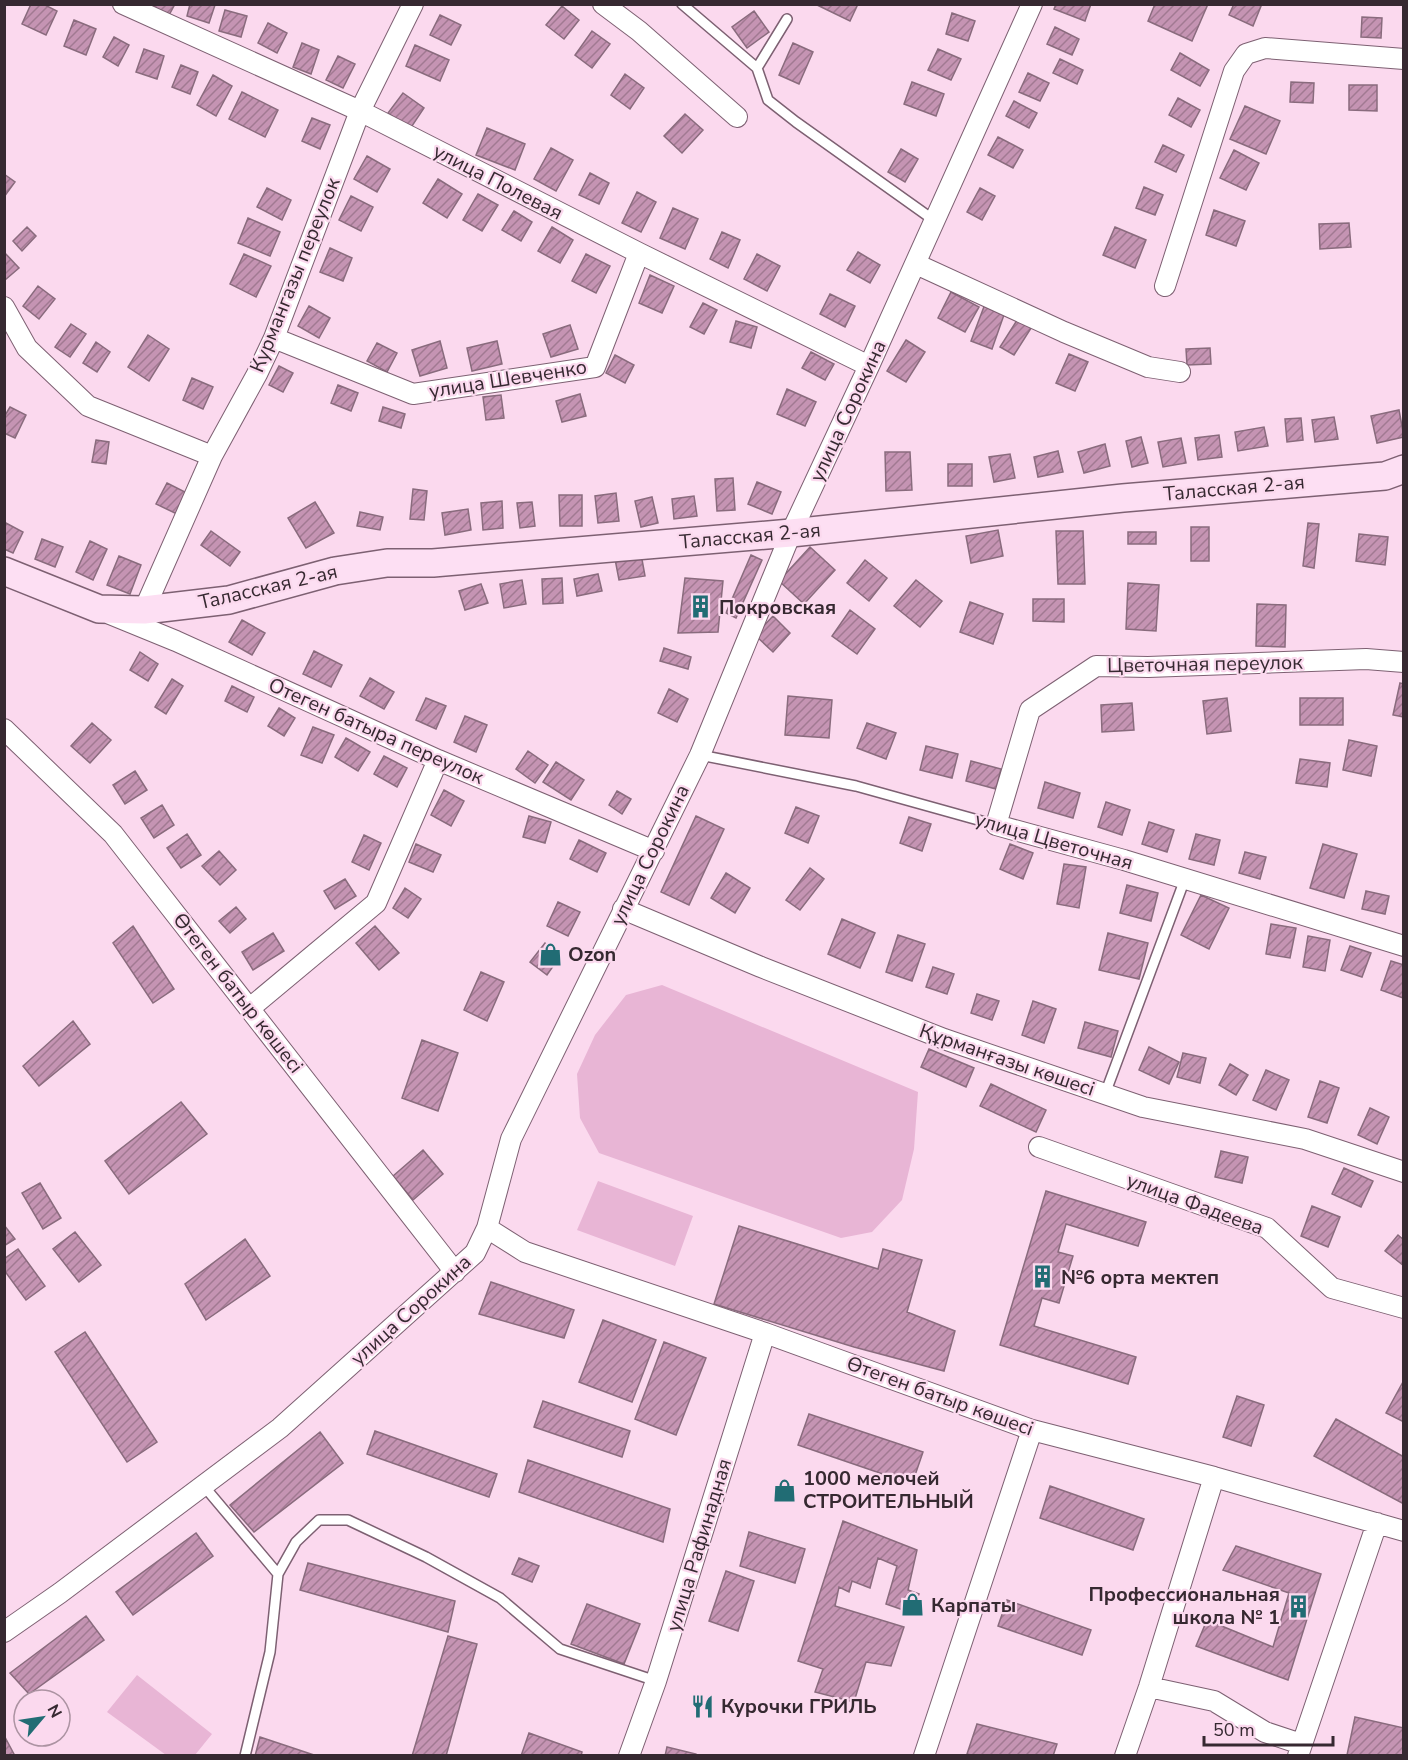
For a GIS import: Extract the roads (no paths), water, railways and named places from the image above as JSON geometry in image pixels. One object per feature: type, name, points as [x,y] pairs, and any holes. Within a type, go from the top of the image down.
[{"type":"street","name":"улица Полевая","points":[[123,4],[360,111],[639,254],[869,366]]},
{"type":"street","name":"Курмангазы переулок","points":[[144,610],[212,456],[274,338],[360,111],[412,4]]},
{"type":"street","points":[[603,4],[639,31],[737,117]]},
{"type":"street","name":"улица Сорокина","points":[[4,1632],[60,1593],[280,1428],[475,1253],[487,1228],[511,1139],[700,755],[791,533],[1032,4]]},
{"type":"street","points":[[1165,286],[1234,71],[1246,54],[1265,48],[1404,59]]},
{"type":"street","name":"улица Шевченко","points":[[274,338],[413,394],[596,366],[639,254]]},
{"type":"street","points":[[915,264],[1064,332],[1148,367],[1180,372]]},
{"type":"street","points":[[4,307],[27,348],[88,406],[212,456]]},
{"type":"street","name":"Таласская 2-ая","points":[[99,609],[144,610],[229,600],[334,571],[387,563],[433,563],[791,533],[1123,498],[1398,477]]},
{"type":"street","points":[[4,571],[99,609]]},
{"type":"street","name":"Отеген батыра переулок","points":[[99,609],[176,641],[438,760],[654,851]]},
{"type":"street","name":"Цветочная переулок","points":[[996,825],[1030,710],[1096,666],[1148,668],[1365,659],[1404,662]]},
{"type":"street","name":"Өтеген батыр көшесі","points":[[4,729],[113,834],[455,1272]]},
{"type":"street","points":[[250,1008],[376,903],[438,760]]},
{"type":"street","name":"улица Цветочная","points":[[996,825],[1185,879],[1404,946]]},
{"type":"street","name":"Құрманғазы көшесі","points":[[623,909],[761,968],[944,1039],[1143,1107],[1305,1139],[1404,1172]]},
{"type":"street","name":"улица Фадеева","points":[[1039,1147],[1268,1228],[1332,1288],[1404,1308]]},
{"type":"street","name":"Өтеген батыр көшесі","points":[[487,1228],[525,1252],[765,1333],[1032,1430],[1214,1477],[1404,1531]]},
{"type":"street","name":"улица Рафинадная","points":[[629,1755],[656,1681],[765,1333]]},
{"type":"street","points":[[924,1755],[1032,1430]]},
{"type":"street","points":[[1125,1755],[1149,1687],[1214,1477]]},
{"type":"street","points":[[1149,1687],[1214,1701],[1300,1750],[1377,1523]]},
{"type":"lane","points":[[682,4],[757,68],[768,100],[935,221]]},
{"type":"lane","points":[[757,68],[787,19]]},
{"type":"lane","name":"улица Цветочная","points":[[700,755],[856,786],[996,825]]},
{"type":"lane","points":[[1106,1094],[1185,879]]},
{"type":"lane","points":[[203,1484],[278,1574]]},
{"type":"lane","points":[[245,1755],[270,1652],[278,1574],[296,1542],[319,1520],[348,1520],[426,1557],[500,1598],[560,1649],[656,1681]]},
{"type":"place","name":"Покровская","points":[[701,607]]},
{"type":"place","name":"Ozon","points":[[550,954]]},
{"type":"place","name":"№6 орта мектеп","points":[[1043,1277]]},
{"type":"place","name":"1000 мелочей СТРОИТЕЛЬНЫЙ","points":[[785,1490]]},
{"type":"place","name":"Карпаты","points":[[913,1605]]},
{"type":"place","name":"Профессиональная школа № 1","points":[[1298,1606]]},
{"type":"place","name":"Курочки ГРИЛЬ","points":[[703,1706]]}]
